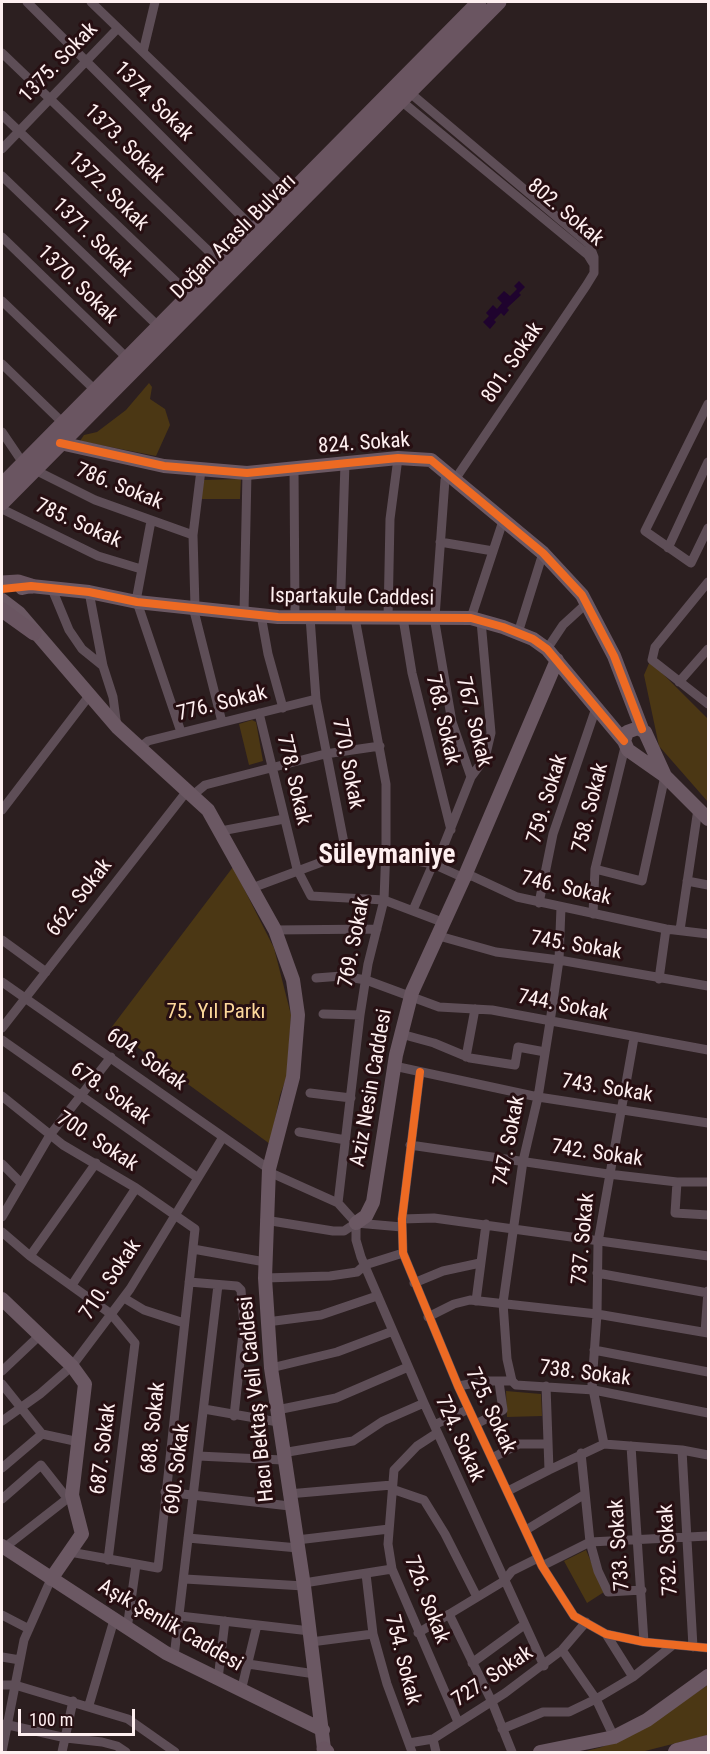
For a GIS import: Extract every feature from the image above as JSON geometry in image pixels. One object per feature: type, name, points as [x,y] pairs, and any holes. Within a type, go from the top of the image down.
[{"type":"highway","points":[[677,1752],[708,1744]]},
{"type":"main road","name":"Doğan Araslı Bulvarı","points":[[2,503],[63,423],[253,228],[479,2]]},
{"type":"main road","name":"Doğan Araslı Bulvarı","points":[[2,485],[60,443],[499,2]]},
{"type":"main road","points":[[2,583],[18,582],[27,587]]},
{"type":"main road","points":[[2,610],[30,628]]},
{"type":"street","name":"1374. Sokak","points":[[27,2],[253,228]]},
{"type":"street","points":[[91,2],[289,193]]},
{"type":"street","points":[[143,52],[152,2]]},
{"type":"street","name":"1375. Sokak","points":[[2,149],[118,28]]},
{"type":"street","name":"1373. Sokak","points":[[2,53],[220,262]]},
{"type":"street","name":"802. Sokak","points":[[404,96],[588,255],[594,265]]},
{"type":"street","name":"1372. Sokak","points":[[2,115],[189,294]]},
{"type":"street","name":"1371. Sokak","points":[[2,176],[158,326]]},
{"type":"street","name":"1370. Sokak","points":[[2,237],[126,358]]},
{"type":"street","name":"801. Sokak","points":[[452,476],[586,286],[594,273],[594,265]]},
{"type":"street","points":[[2,301],[95,390]]},
{"type":"street","points":[[2,364],[63,423]]},
{"type":"street","points":[[708,404],[645,531],[691,563],[708,528]]},
{"type":"street","points":[[2,432],[28,466]]},
{"type":"street","name":"824. Sokak","points":[[60,443],[140,461],[201,470],[247,472],[398,458],[431,460],[543,553],[569,579],[587,603],[614,656],[642,729]]},
{"type":"street","points":[[388,618],[390,519],[398,458]]},
{"type":"street","points":[[668,548],[708,462]]},
{"type":"street","points":[[340,618],[345,463]]},
{"type":"street","name":"786. Sokak","points":[[28,466],[95,500],[193,535]]},
{"type":"street","points":[[294,467],[295,617]]},
{"type":"street","points":[[201,470],[193,535],[194,607],[222,722]]},
{"type":"street","points":[[244,613],[247,472]]},
{"type":"street","name":"767. Sokak","points":[[413,910],[451,830],[471,777],[452,722],[435,617],[445,480],[452,476]]},
{"type":"street","name":"785. Sokak","points":[[2,509],[98,556],[141,569]]},
{"type":"street","points":[[151,521],[136,601],[181,732]]},
{"type":"street","points":[[471,777],[485,758],[490,733],[476,619],[503,521]]},
{"type":"street","points":[[440,542],[494,550]]},
{"type":"street","points":[[518,633],[543,553]]},
{"type":"street","points":[[708,582],[652,653],[652,660],[708,704]]},
{"type":"street","points":[[27,587],[18,591],[15,597],[30,628]]},
{"type":"street","name":"Ispartakule Caddesi","points":[[2,589],[27,587],[89,592],[136,601],[261,615],[476,619],[518,633],[547,649],[628,747],[665,776],[703,814]]},
{"type":"street","points":[[52,589],[69,630],[82,650],[103,666]]},
{"type":"street","points":[[89,592],[103,666],[113,697],[117,727]]},
{"type":"street","points":[[2,600],[30,628]]},
{"type":"street","points":[[547,649],[563,625],[587,603]]},
{"type":"street","points":[[261,615],[268,654],[283,708]]},
{"type":"street","name":"770. Sokak","points":[[252,888],[297,869],[346,853],[316,699],[310,617]]},
{"type":"street","name":"769. Sokak","points":[[338,1203],[360,1015],[384,900],[386,855],[387,798],[380,746],[355,618]]},
{"type":"street","name":"768. Sokak","points":[[403,618],[412,673],[451,830]]},
{"type":"street","name":"Hacı Bektaş Veli Caddesi","points":[[30,628],[117,727],[208,810],[275,930],[293,980],[298,1015],[293,1077],[269,1170],[265,1220],[265,1278],[271,1368],[282,1456],[304,1585],[325,1752]]},
{"type":"street","points":[[679,682],[708,649]]},
{"type":"street","name":"Aziz Nesin Caddesi","points":[[356,1223],[366,1216],[374,1202],[394,1066],[411,995],[465,878],[557,660]]},
{"type":"street","points":[[2,810],[89,696]]},
{"type":"street","name":"776. Sokak","points":[[139,748],[148,741],[316,699]]},
{"type":"street","name":"759. Sokak","points":[[539,903],[553,834],[596,708]]},
{"type":"street","name":"778. Sokak","points":[[259,713],[297,869],[311,896],[384,900],[413,910],[441,929]]},
{"type":"street","points":[[642,729],[648,735],[649,744],[644,751],[628,747],[630,730],[642,729]]},
{"type":"street","name":"Ispartakule Caddesi","points":[[649,744],[665,776]]},
{"type":"street","points":[[190,793],[205,785],[325,754],[380,746]]},
{"type":"street","name":"758. Sokak","points":[[593,914],[595,869],[628,747]]},
{"type":"street","points":[[595,869],[642,881],[665,776]]},
{"type":"street","name":"662. Sokak","points":[[2,1028],[190,793]]},
{"type":"street","points":[[680,930],[687,881],[703,814]]},
{"type":"street","points":[[221,831],[284,819]]},
{"type":"street","name":"746. Sokak","points":[[386,855],[435,865],[465,878],[472,876],[516,897],[539,903],[666,929],[708,934]]},
{"type":"street","points":[[687,881],[708,885]]},
{"type":"street","name":"747. Sokak","points":[[512,1381],[507,1359],[503,1303],[523,1161],[538,1097],[550,1022],[559,960],[561,907]]},
{"type":"street","points":[[275,930],[377,929]]},
{"type":"street","name":"745. Sokak","points":[[441,929],[496,952],[559,960],[708,986]]},
{"type":"street","points":[[659,979],[666,929]]},
{"type":"street","points":[[2,940],[46,972]]},
{"type":"street","name":"744. Sokak","points":[[316,978],[342,976],[411,995],[439,1007],[476,1009],[708,1050]]},
{"type":"street","name":"604. Sokak","points":[[2,982],[269,1170],[338,1203]]},
{"type":"street","points":[[466,1057],[476,1009]]},
{"type":"street","points":[[323,1014],[360,1015]]},
{"type":"street","points":[[401,1034],[434,1043],[466,1057],[515,1065],[518,1047],[545,1052]]},
{"type":"street","name":"737. Sokak","points":[[604,1444],[594,1390],[598,1242],[608,1174],[634,1038]]},
{"type":"street","name":"678. Sokak","points":[[2,1040],[198,1178]]},
{"type":"street","points":[[2,1217],[20,1182],[50,1135],[111,1057]]},
{"type":"street","name":"743. Sokak","points":[[394,1066],[538,1097],[708,1123]]},
{"type":"street","name":"725. Sokak","points":[[420,1072],[402,1223],[403,1253],[458,1386],[540,1562],[574,1616],[606,1634],[644,1642],[708,1648]]},
{"type":"street","points":[[310,1093],[351,1098]]},
{"type":"street","name":"700. Sokak","points":[[2,1096],[50,1135],[175,1214]]},
{"type":"street","points":[[299,1132],[346,1140]]},
{"type":"street","name":"710. Sokak","points":[[2,1421],[72,1366],[124,1298],[223,1137]]},
{"type":"street","name":"742. Sokak","points":[[410,1145],[608,1174],[677,1182],[708,1182]]},
{"type":"street","points":[[30,1256],[96,1163]]},
{"type":"street","points":[[2,1164],[20,1182]]},
{"type":"street","points":[[677,1182],[675,1213],[708,1215]]},
{"type":"street","points":[[72,1285],[136,1188]]},
{"type":"street","points":[[338,1203],[356,1223]]},
{"type":"street","name":"688. Sokak","points":[[70,1552],[158,1568],[195,1229],[175,1214]]},
{"type":"street","points":[[265,1220],[333,1232],[344,1231],[356,1223],[402,1223],[434,1218],[512,1227],[598,1242],[708,1256]]},
{"type":"street","name":"724. Sokak","points":[[356,1223],[357,1240],[365,1265],[423,1403],[544,1666]]},
{"type":"street","points":[[476,1301],[486,1224]]},
{"type":"street","points":[[2,1232],[30,1256],[111,1314]]},
{"type":"street","points":[[193,1249],[265,1262]]},
{"type":"street","points":[[265,1278],[330,1276],[357,1272],[365,1265],[403,1253]]},
{"type":"street","points":[[414,1283],[443,1271],[480,1263]]},
{"type":"street","points":[[428,1317],[454,1304],[476,1301],[597,1314],[707,1332],[708,1292],[597,1273]]},
{"type":"street","points":[[189,1282],[237,1286],[241,1290],[244,1324],[234,1416]]},
{"type":"street","name":"690. Sokak","points":[[174,1658],[218,1285]]},
{"type":"street","points":[[267,1322],[321,1315],[378,1296]]},
{"type":"street","points":[[124,1298],[144,1310],[184,1323]]},
{"type":"street","points":[[3,1547],[70,1497],[85,1384],[72,1366],[4,1307]]},
{"type":"street","name":"687. Sokak","points":[[108,1560],[135,1343],[111,1314]]},
{"type":"street","points":[[271,1368],[337,1352],[393,1331]]},
{"type":"street","points":[[2,1371],[39,1336]]},
{"type":"street","points":[[594,1350],[708,1372]]},
{"type":"street","points":[[204,1409],[234,1416],[278,1416],[336,1398],[408,1367]]},
{"type":"street","name":"738. Sokak","points":[[458,1386],[512,1381],[516,1385],[594,1390],[708,1413]]},
{"type":"street","points":[[476,1424],[503,1410],[499,1382]]},
{"type":"street","points":[[2,1384],[42,1434],[79,1442]]},
{"type":"street","points":[[546,1386],[549,1470]]},
{"type":"street","points":[[198,1456],[282,1456],[353,1441],[383,1421],[423,1403]]},
{"type":"street","name":"726. Sokak","points":[[458,1722],[392,1569],[388,1544],[394,1470],[402,1459],[435,1429],[469,1409]]},
{"type":"street","points":[[2,1468],[42,1434]]},
{"type":"street","points":[[492,1458],[519,1444],[548,1444]]},
{"type":"street","points":[[508,1491],[581,1453],[604,1444],[682,1450],[708,1455]]},
{"type":"street","name":"733. Sokak","points":[[631,1446],[644,1642]]},
{"type":"street","name":"732. Sokak","points":[[682,1450],[693,1647]]},
{"type":"street","points":[[581,1453],[590,1542],[608,1592],[642,1590]]},
{"type":"street","points":[[2,1499],[40,1465],[70,1497],[82,1534],[51,1579],[29,1629],[4,1724],[2,1752]]},
{"type":"street","points":[[165,1492],[193,1496],[289,1500],[392,1487],[424,1500],[445,1534],[477,1597]]},
{"type":"street","points":[[526,1530],[585,1494]]},
{"type":"street","points":[[188,1538],[298,1544],[389,1529]]},
{"type":"street","points":[[418,1633],[504,1581],[512,1571],[590,1542],[708,1536]]},
{"type":"street","name":"Aşık Şenlik Caddesi","points":[[3,1547],[174,1658],[241,1692],[281,1707],[323,1730]]},
{"type":"street","points":[[127,1629],[136,1565]]},
{"type":"street","points":[[185,1579],[304,1585],[392,1569]]},
{"type":"street","name":"754. Sokak","points":[[366,1574],[374,1634],[387,1684],[410,1748]]},
{"type":"street","points":[[449,1614],[492,1702],[512,1752]]},
{"type":"street","points":[[2,1615],[29,1629]]},
{"type":"street","points":[[180,1616],[257,1625],[310,1637],[374,1634]]},
{"type":"street","points":[[89,1705],[114,1620]]},
{"type":"street","points":[[218,1679],[225,1621]]},
{"type":"street","name":"727. Sokak","points":[[410,1748],[433,1739],[544,1666],[562,1650],[586,1622]]},
{"type":"street","points":[[241,1692],[257,1625]]},
{"type":"street","points":[[472,1663],[524,1625]]},
{"type":"street","points":[[606,1634],[633,1677]]},
{"type":"street","points":[[502,1728],[543,1712],[568,1712],[596,1699],[633,1677],[673,1645]]},
{"type":"street","points":[[562,1650],[596,1699],[614,1737]]},
{"type":"street","points":[[2,1657],[20,1660]]},
{"type":"street","points":[[248,1664],[315,1674]]},
{"type":"street","points":[[540,1752],[614,1737],[647,1720],[708,1676]]},
{"type":"street","points":[[2,1685],[15,1685],[89,1705],[128,1719],[175,1752]]},
{"type":"street","points":[[62,1752],[73,1701]]},
{"type":"street","points":[[4,1724],[66,1738],[102,1742],[117,1746],[126,1752]]},
{"type":"street","points":[[433,1739],[436,1752]]},
{"type":"green space","points":[[149,383],[152,387],[150,399],[165,409],[170,425],[156,456],[80,441],[84,435],[97,432],[126,410]]},
{"type":"green space","points":[[241,479],[240,499],[201,499],[203,480]]},
{"type":"green space","points":[[650,661],[708,719],[708,802],[659,746],[644,675]]},
{"type":"green space","points":[[252,720],[256,722],[263,761],[249,765],[239,724]]},
{"type":"green space","name":"75. Yıl Parkı","points":[[233,867],[274,948],[291,1015],[287,1076],[280,1095],[270,1144],[111,1028]]},
{"type":"green space","points":[[506,1391],[541,1394],[542,1416],[507,1417]]},
{"type":"green space","points":[[586,1550],[604,1592],[587,1603],[564,1561]]},
{"type":"green space","points":[[708,1685],[708,1735],[641,1752],[583,1752],[602,1747],[637,1732]]},
{"type":"shaded area","points":[[519,281],[525,287],[519,293],[521,295],[507,308],[509,310],[504,316],[501,313],[494,320],[496,322],[490,329],[483,322],[489,316],[486,313],[493,305],[497,309],[502,303],[497,298],[504,291],[510,296],[517,289],[514,286]]},
{"type":"cycle path","points":[[60,443],[164,466],[247,473],[398,458],[431,460],[543,553],[582,595],[614,656],[642,729]]},
{"type":"cycle path","points":[[2,589],[31,586],[89,592],[137,602],[278,617],[471,618],[533,639],[547,649],[624,741]]},
{"type":"cycle path","points":[[420,1072],[402,1219],[403,1253],[458,1386],[542,1566],[574,1616],[606,1634],[644,1642],[708,1648]]},
{"type":"district","name":"Süleymaniye","points":[[387,856]]}]
